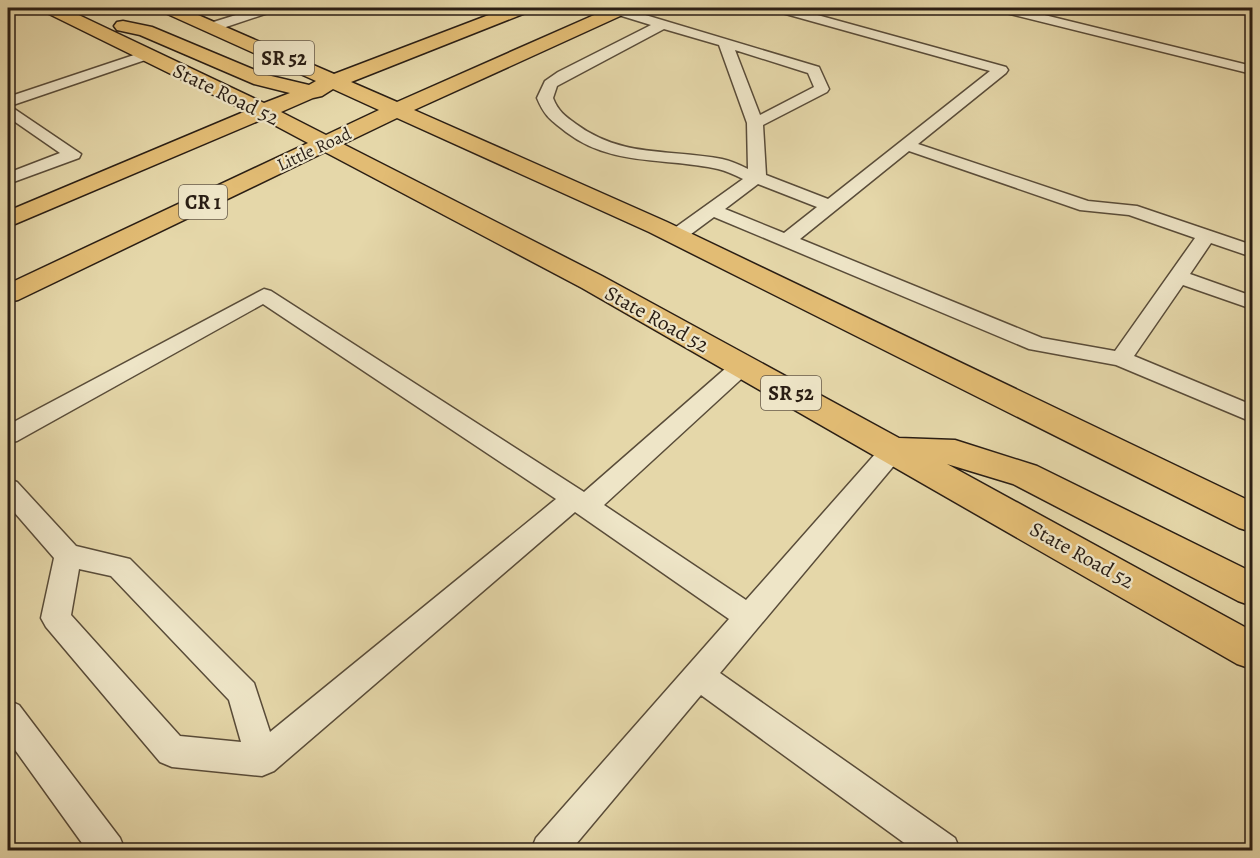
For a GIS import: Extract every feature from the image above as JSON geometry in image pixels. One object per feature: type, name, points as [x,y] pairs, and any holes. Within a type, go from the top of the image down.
[{"type":"main road","name":"SR 52","points":[[169,8],[399,109],[676,236],[1252,518]]},
{"type":"main road","points":[[8,220],[310,91],[510,9]]},
{"type":"main road","name":"Little Road","points":[[8,294],[399,109],[620,9]]},
{"type":"main road","points":[[56,10],[146,31],[261,80],[399,109]]},
{"type":"main road","name":"State Road 52","points":[[56,10],[263,111],[592,282],[1252,651]]},
{"type":"main road","points":[[893,450],[955,452],[1025,475],[1252,590]]},
{"type":"lane","points":[[212,27],[269,8]]},
{"type":"lane","points":[[780,8],[1001,70],[786,241]]},
{"type":"lane","points":[[1003,8],[1252,70]]},
{"type":"lane","points":[[620,9],[814,70],[822,89],[755,123]]},
{"type":"lane","points":[[663,24],[562,75],[550,84],[545,98],[551,113],[587,140],[606,148],[631,154],[721,164],[830,206]]},
{"type":"lane","points":[[725,43],[755,123],[757,177]]},
{"type":"lane","points":[[8,102],[146,55]]},
{"type":"lane","points":[[8,110],[74,154],[8,179]]},
{"type":"lane","points":[[906,145],[1086,206],[1131,210],[1252,251]]},
{"type":"lane","points":[[676,236],[757,177]]},
{"type":"lane","points":[[712,210],[1037,344],[1122,359],[1252,414]]},
{"type":"lane","points":[[1122,359],[1206,236]]},
{"type":"lane","points":[[1178,276],[1252,303]]},
{"type":"lane","points":[[8,435],[264,295],[749,617]]},
{"type":"lane","points":[[68,555],[56,618],[172,751],[262,760],[742,366]]},
{"type":"lane","points":[[548,850],[893,450]]},
{"type":"lane","points":[[8,489],[68,555],[120,567],[243,693],[262,760]]},
{"type":"lane","points":[[699,676],[943,850]]},
{"type":"lane","points":[[8,715],[108,850]]}]
